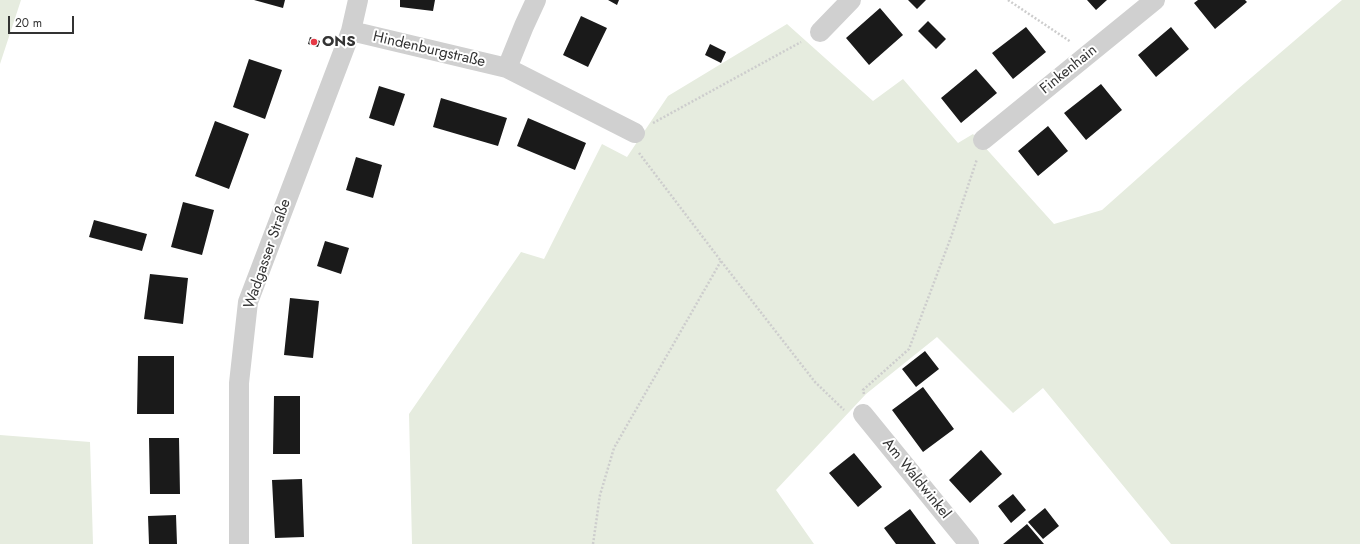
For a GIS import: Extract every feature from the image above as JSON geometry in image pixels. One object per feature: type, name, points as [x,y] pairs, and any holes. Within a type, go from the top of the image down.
[{"type":"street","name":"Wadgasser Straße","points":[[239,544],[239,383],[248,302],[351,31],[358,0]]},
{"type":"street","points":[[507,68],[536,0]]},
{"type":"street","points":[[820,32],[851,0]]},
{"type":"street","name":"Finkenhain","points":[[983,140],[1155,0]]},
{"type":"street","name":"Hindenburgstraße","points":[[351,31],[507,68],[636,133]]},
{"type":"street","name":"Am Waldwinkel","points":[[863,414],[970,544]]},
{"type":"path","points":[[1008,0],[1089,54]]},
{"type":"path","points":[[820,32],[636,133],[636,149],[815,382],[842,410],[863,414],[865,402],[863,390],[909,349],[951,237],[983,140]]},
{"type":"path","points":[[593,544],[600,495],[614,448],[721,261]]},
{"type":"shaded area","points":[[0,0],[21,0],[0,64]]},
{"type":"shaded area","points":[[1342,0],[1360,0],[1360,544],[1171,544],[1043,388],[1013,413],[937,337],[866,394],[776,490],[814,544],[412,544],[409,414],[521,252],[544,259],[602,144],[627,157],[668,96],[787,24],[873,101],[903,79],[958,143],[973,134],[1054,224],[1102,210],[1238,89]]},
{"type":"shaded area","points":[[0,435],[90,442],[93,544],[0,544]]},
{"type":"building","points":[[254,0],[285,0],[283,8]]},
{"type":"building","points":[[400,0],[435,0],[433,11],[400,7]]},
{"type":"building","points":[[608,0],[619,0],[617,5]]},
{"type":"building","points":[[908,0],[926,0],[917,9]]},
{"type":"building","points":[[1087,0],[1107,0],[1096,10]]},
{"type":"building","points":[[1198,0],[1245,0],[1247,2],[1215,29],[1194,3]]},
{"type":"building","points":[[880,8],[903,35],[869,65],[846,38]]},
{"type":"building","points":[[581,16],[607,28],[588,67],[563,55]]},
{"type":"building","points":[[928,21],[946,39],[936,49],[918,31]]},
{"type":"building","points":[[1026,27],[1046,52],[1013,79],[992,53]]},
{"type":"building","points":[[1171,27],[1189,49],[1156,77],[1138,55]]},
{"type":"building","name":"ONS","points":[[310,37],[320,41],[318,47],[308,44]]},
{"type":"building","points":[[710,44],[726,52],[721,63],[705,55]]},
{"type":"building","points":[[249,59],[282,70],[265,119],[233,107]]},
{"type":"building","points":[[976,69],[997,93],[961,123],[941,98]]},
{"type":"building","points":[[1101,84],[1122,110],[1086,140],[1064,113]]},
{"type":"building","points":[[379,86],[405,94],[394,126],[369,118]]},
{"type":"building","points":[[441,98],[507,118],[498,146],[433,127]]},
{"type":"building","points":[[528,118],[586,143],[575,170],[517,146]]},
{"type":"building","points":[[215,121],[249,134],[229,189],[195,176]]},
{"type":"building","points":[[1048,126],[1068,151],[1038,176],[1018,151]]},
{"type":"building","points":[[356,157],[382,165],[373,198],[346,190]]},
{"type":"building","points":[[183,202],[214,210],[202,255],[171,247]]},
{"type":"building","points":[[94,220],[147,234],[142,251],[89,237]]},
{"type":"building","points":[[325,241],[349,248],[341,274],[317,266]]},
{"type":"building","points":[[150,274],[188,278],[183,324],[144,319]]},
{"type":"building","points":[[290,298],[319,301],[313,358],[284,355]]},
{"type":"building","points":[[925,351],[939,369],[916,387],[902,369]]},
{"type":"building","points":[[138,356],[174,356],[174,414],[137,414]]},
{"type":"building","points":[[923,387],[954,429],[923,452],[892,410]]},
{"type":"building","points":[[274,396],[300,396],[300,454],[273,454]]},
{"type":"building","points":[[149,438],[179,438],[180,494],[150,494]]},
{"type":"building","points":[[981,450],[1002,474],[970,503],[949,480]]},
{"type":"building","points":[[854,453],[882,487],[858,507],[829,473]]},
{"type":"building","points":[[302,479],[304,537],[275,538],[272,480]]},
{"type":"building","points":[[1013,494],[1026,510],[1011,523],[998,506]]},
{"type":"building","points":[[1045,508],[1059,526],[1043,539],[1028,522]]},
{"type":"building","points":[[910,509],[936,544],[896,544],[884,528]]},
{"type":"building","points":[[176,515],[177,544],[149,544],[148,516]]},
{"type":"building","points":[[1027,524],[1044,544],[1003,544]]},
{"type":"place","name":"ONS","points":[[314,42]]}]
